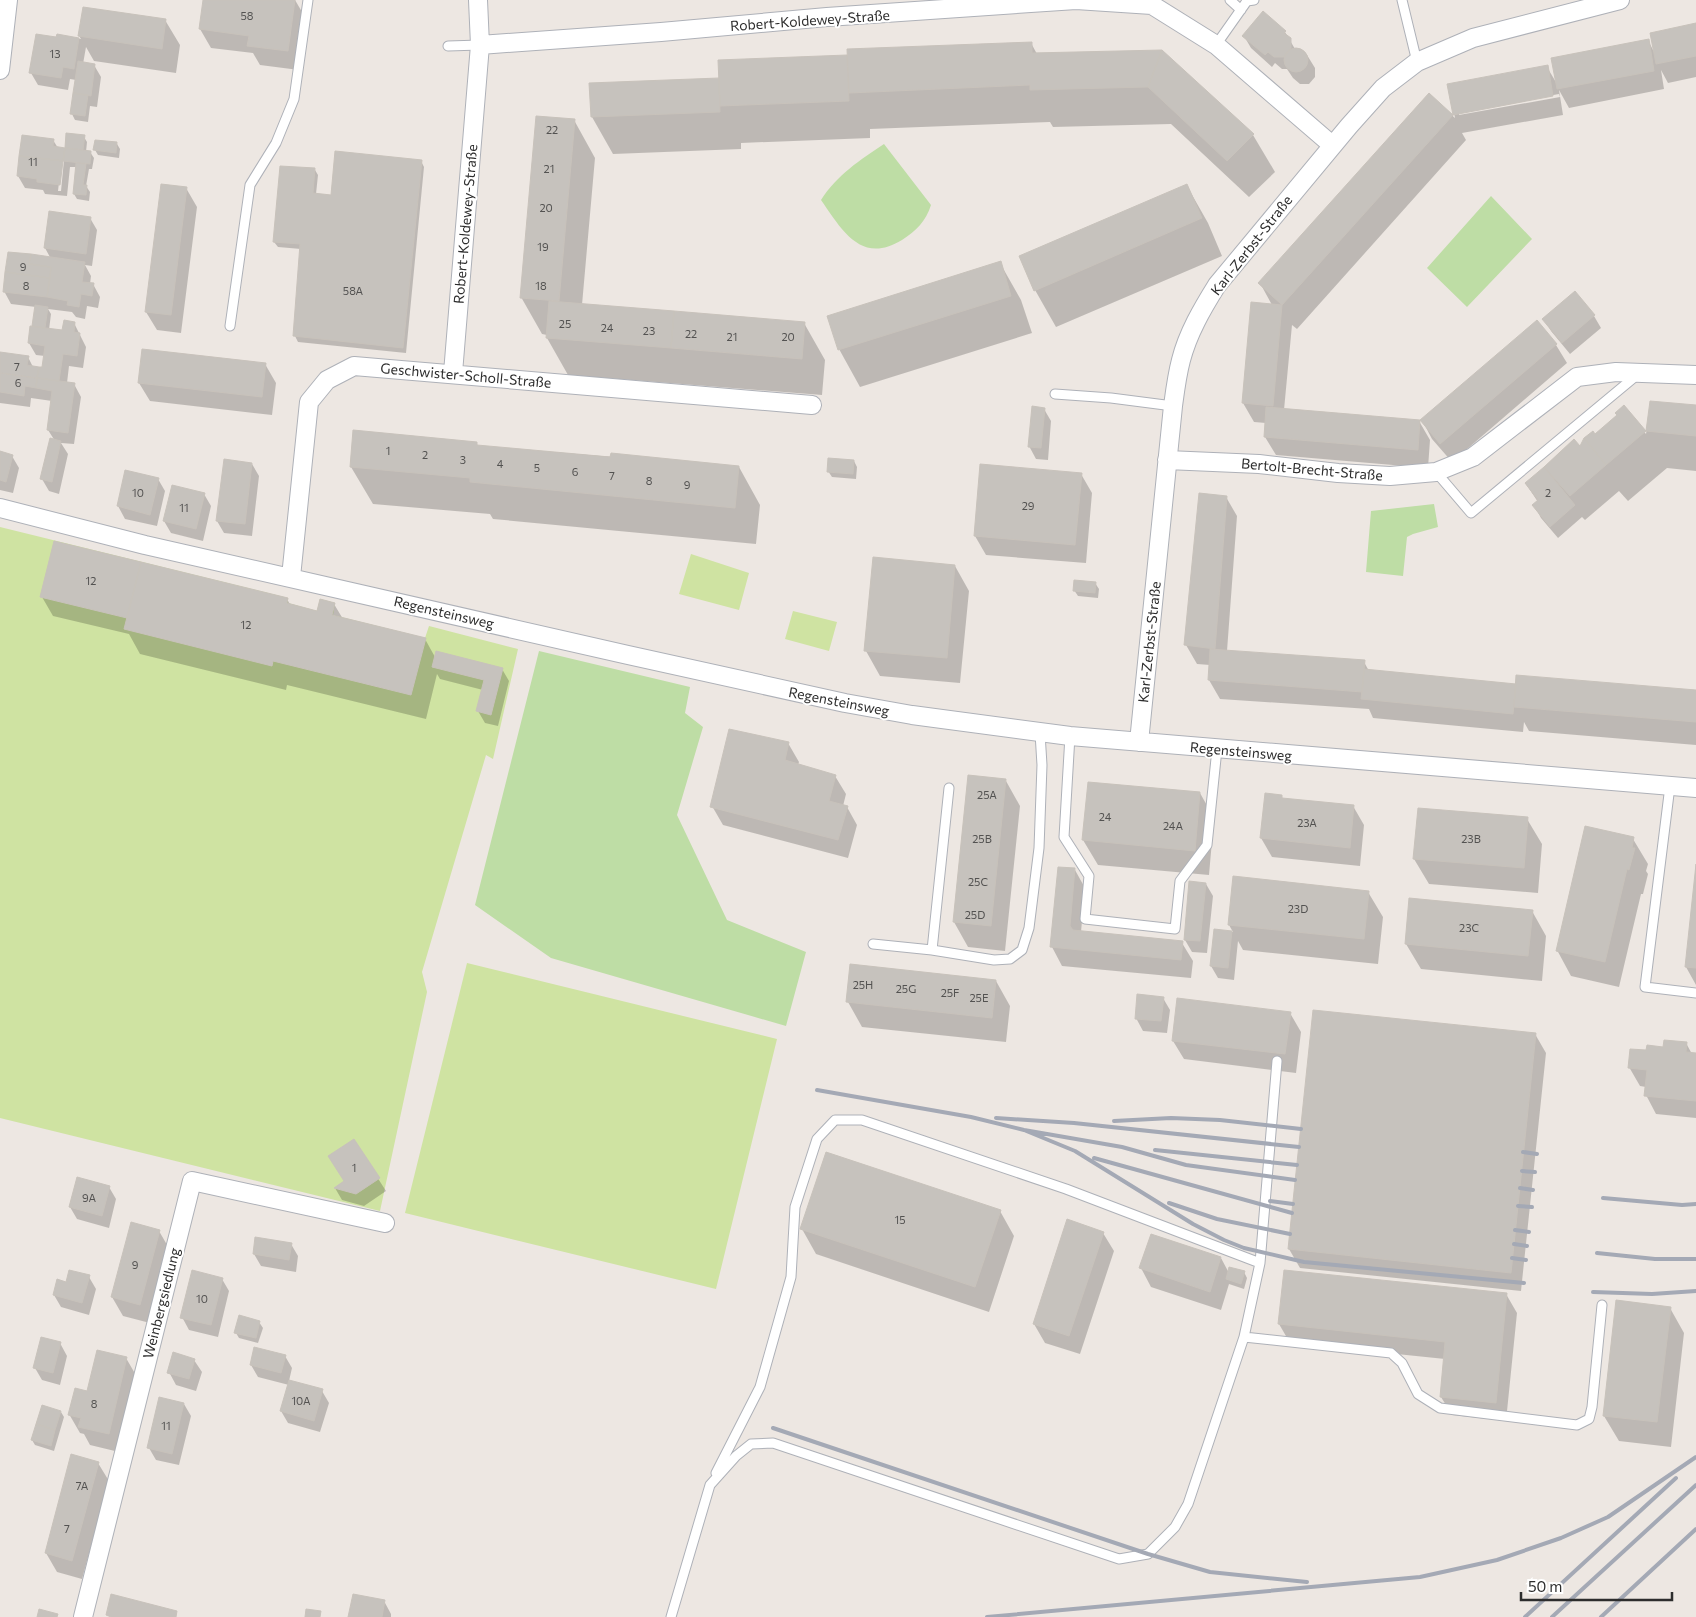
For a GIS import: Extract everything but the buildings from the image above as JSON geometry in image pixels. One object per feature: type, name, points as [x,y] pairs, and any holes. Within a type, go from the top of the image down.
[{"type":"street","points":[[0,70],[8,0]]},
{"type":"street","name":"Robert-Koldewey-Straße","points":[[453,374],[480,46],[478,0]]},
{"type":"street","name":"Robert-Koldewey-Straße","points":[[480,46],[827,17],[1076,0],[1152,5],[1216,45],[1332,145]]},
{"type":"street","name":"Karl-Zerbst-Straße","points":[[1140,742],[1173,406],[1186,343],[1217,285],[1332,145],[1382,88],[1417,62],[1473,38],[1578,5],[1620,0]]},
{"type":"street","name":"Geschwister-Scholl-Straße","points":[[291,577],[309,402],[327,380],[354,366],[812,404]]},
{"type":"street","name":"Bertolt-Brecht-Straße","points":[[1167,460],[1259,464],[1338,473],[1390,476],[1436,472],[1473,457],[1577,378],[1616,372],[1696,375]]},
{"type":"street","name":"Regensteinsweg","points":[[0,508],[145,545],[628,655],[845,703],[912,715],[1070,736],[1696,788]]},
{"type":"street","name":"Weinbergsiedlung","points":[[83,1617],[192,1181],[385,1223]]},
{"type":"lane","points":[[230,326],[250,185],[276,143],[294,100],[308,0]]},
{"type":"lane","points":[[1230,0],[1241,10]]},
{"type":"lane","points":[[1216,45],[1247,1],[1254,0]]},
{"type":"lane","points":[[1402,0],[1417,62]]},
{"type":"lane","points":[[448,46],[480,46]]},
{"type":"lane","points":[[1436,472],[1471,513],[1639,373]]},
{"type":"lane","points":[[1055,394],[1111,398],[1173,406]]},
{"type":"lane","points":[[873,944],[932,950],[994,960],[1010,959],[1022,950],[1030,928],[1038,848],[1042,765],[1040,733]]},
{"type":"lane","points":[[1070,736],[1064,837],[1090,876],[1085,919],[1175,929],[1180,881],[1207,845],[1217,748]]},
{"type":"lane","points":[[1670,786],[1645,987],[1696,993]]},
{"type":"lane","points":[[932,950],[950,788]]},
{"type":"lane","points":[[710,1485],[736,1456],[751,1444],[773,1443],[1119,1559],[1148,1554],[1175,1527],[1188,1504],[1244,1337],[1260,1263],[1277,1061]]},
{"type":"lane","points":[[672,1617],[710,1485],[760,1387],[791,1277],[797,1198],[817,1139],[835,1120],[862,1120],[1066,1189],[1260,1263]]},
{"type":"lane","points":[[1244,1337],[1391,1353],[1402,1363],[1418,1394],[1440,1408],[1577,1425],[1589,1419],[1592,1407],[1602,1305]]},
{"type":"green space","points":[[884,144],[931,205],[923,221],[912,233],[888,247],[875,249],[854,241],[821,200],[834,183],[858,162]]},
{"type":"green space","points":[[1491,196],[1532,239],[1467,307],[1427,268]]},
{"type":"green space","points":[[1434,504],[1438,527],[1407,537],[1403,576],[1366,572],[1371,511]]},
{"type":"green space","points":[[0,527],[288,598],[288,603],[317,611],[320,599],[335,603],[333,615],[425,638],[429,626],[518,649],[493,759],[486,755],[422,972],[427,992],[380,1211],[0,1118]]},
{"type":"green space","points":[[691,554],[749,573],[739,610],[679,594]]},
{"type":"green space","points":[[793,611],[837,622],[829,651],[785,639]]},
{"type":"green space","points":[[539,651],[690,687],[685,713],[703,727],[677,815],[727,920],[806,952],[786,1026],[551,958],[475,905]]},
{"type":"green space","points":[[467,963],[777,1039],[716,1289],[405,1213]]},
{"type":"railway","points":[[817,1090],[971,1117],[1024,1130],[1122,1147],[1186,1165],[1295,1180]]},
{"type":"railway","points":[[996,1118],[1074,1123],[1299,1147]]},
{"type":"railway","points":[[1114,1121],[1171,1118],[1220,1120],[1301,1129]]},
{"type":"railway","points":[[1024,1130],[1075,1151],[1193,1224],[1244,1248],[1304,1262],[1524,1283]]},
{"type":"railway","points":[[1155,1150],[1297,1165]]},
{"type":"railway","points":[[1523,1152],[1537,1154]]},
{"type":"railway","points":[[1094,1158],[1292,1213]]},
{"type":"railway","points":[[1522,1171],[1535,1172]]},
{"type":"railway","points":[[1520,1188],[1533,1190]]},
{"type":"railway","points":[[1603,1198],[1682,1205],[1696,1204]]},
{"type":"railway","points":[[1270,1201],[1293,1204]]},
{"type":"railway","points":[[1169,1203],[1217,1219],[1290,1234]]},
{"type":"railway","points":[[1518,1206],[1532,1207]]},
{"type":"railway","points":[[1515,1230],[1529,1232]]},
{"type":"railway","points":[[1514,1244],[1527,1246]]},
{"type":"railway","points":[[1597,1253],[1655,1259],[1696,1259]]},
{"type":"railway","points":[[1512,1258],[1526,1260]]},
{"type":"railway","points":[[1593,1292],[1652,1294],[1696,1291]]},
{"type":"railway","points":[[773,1428],[1148,1554],[1210,1572],[1307,1582]]},
{"type":"railway","points":[[987,1617],[1420,1577],[1497,1560],[1561,1538],[1608,1517],[1696,1457]]},
{"type":"railway","points":[[1525,1617],[1676,1478]]},
{"type":"railway","points":[[1552,1617],[1696,1485]]},
{"type":"railway","points":[[1601,1617],[1696,1529]]}]
